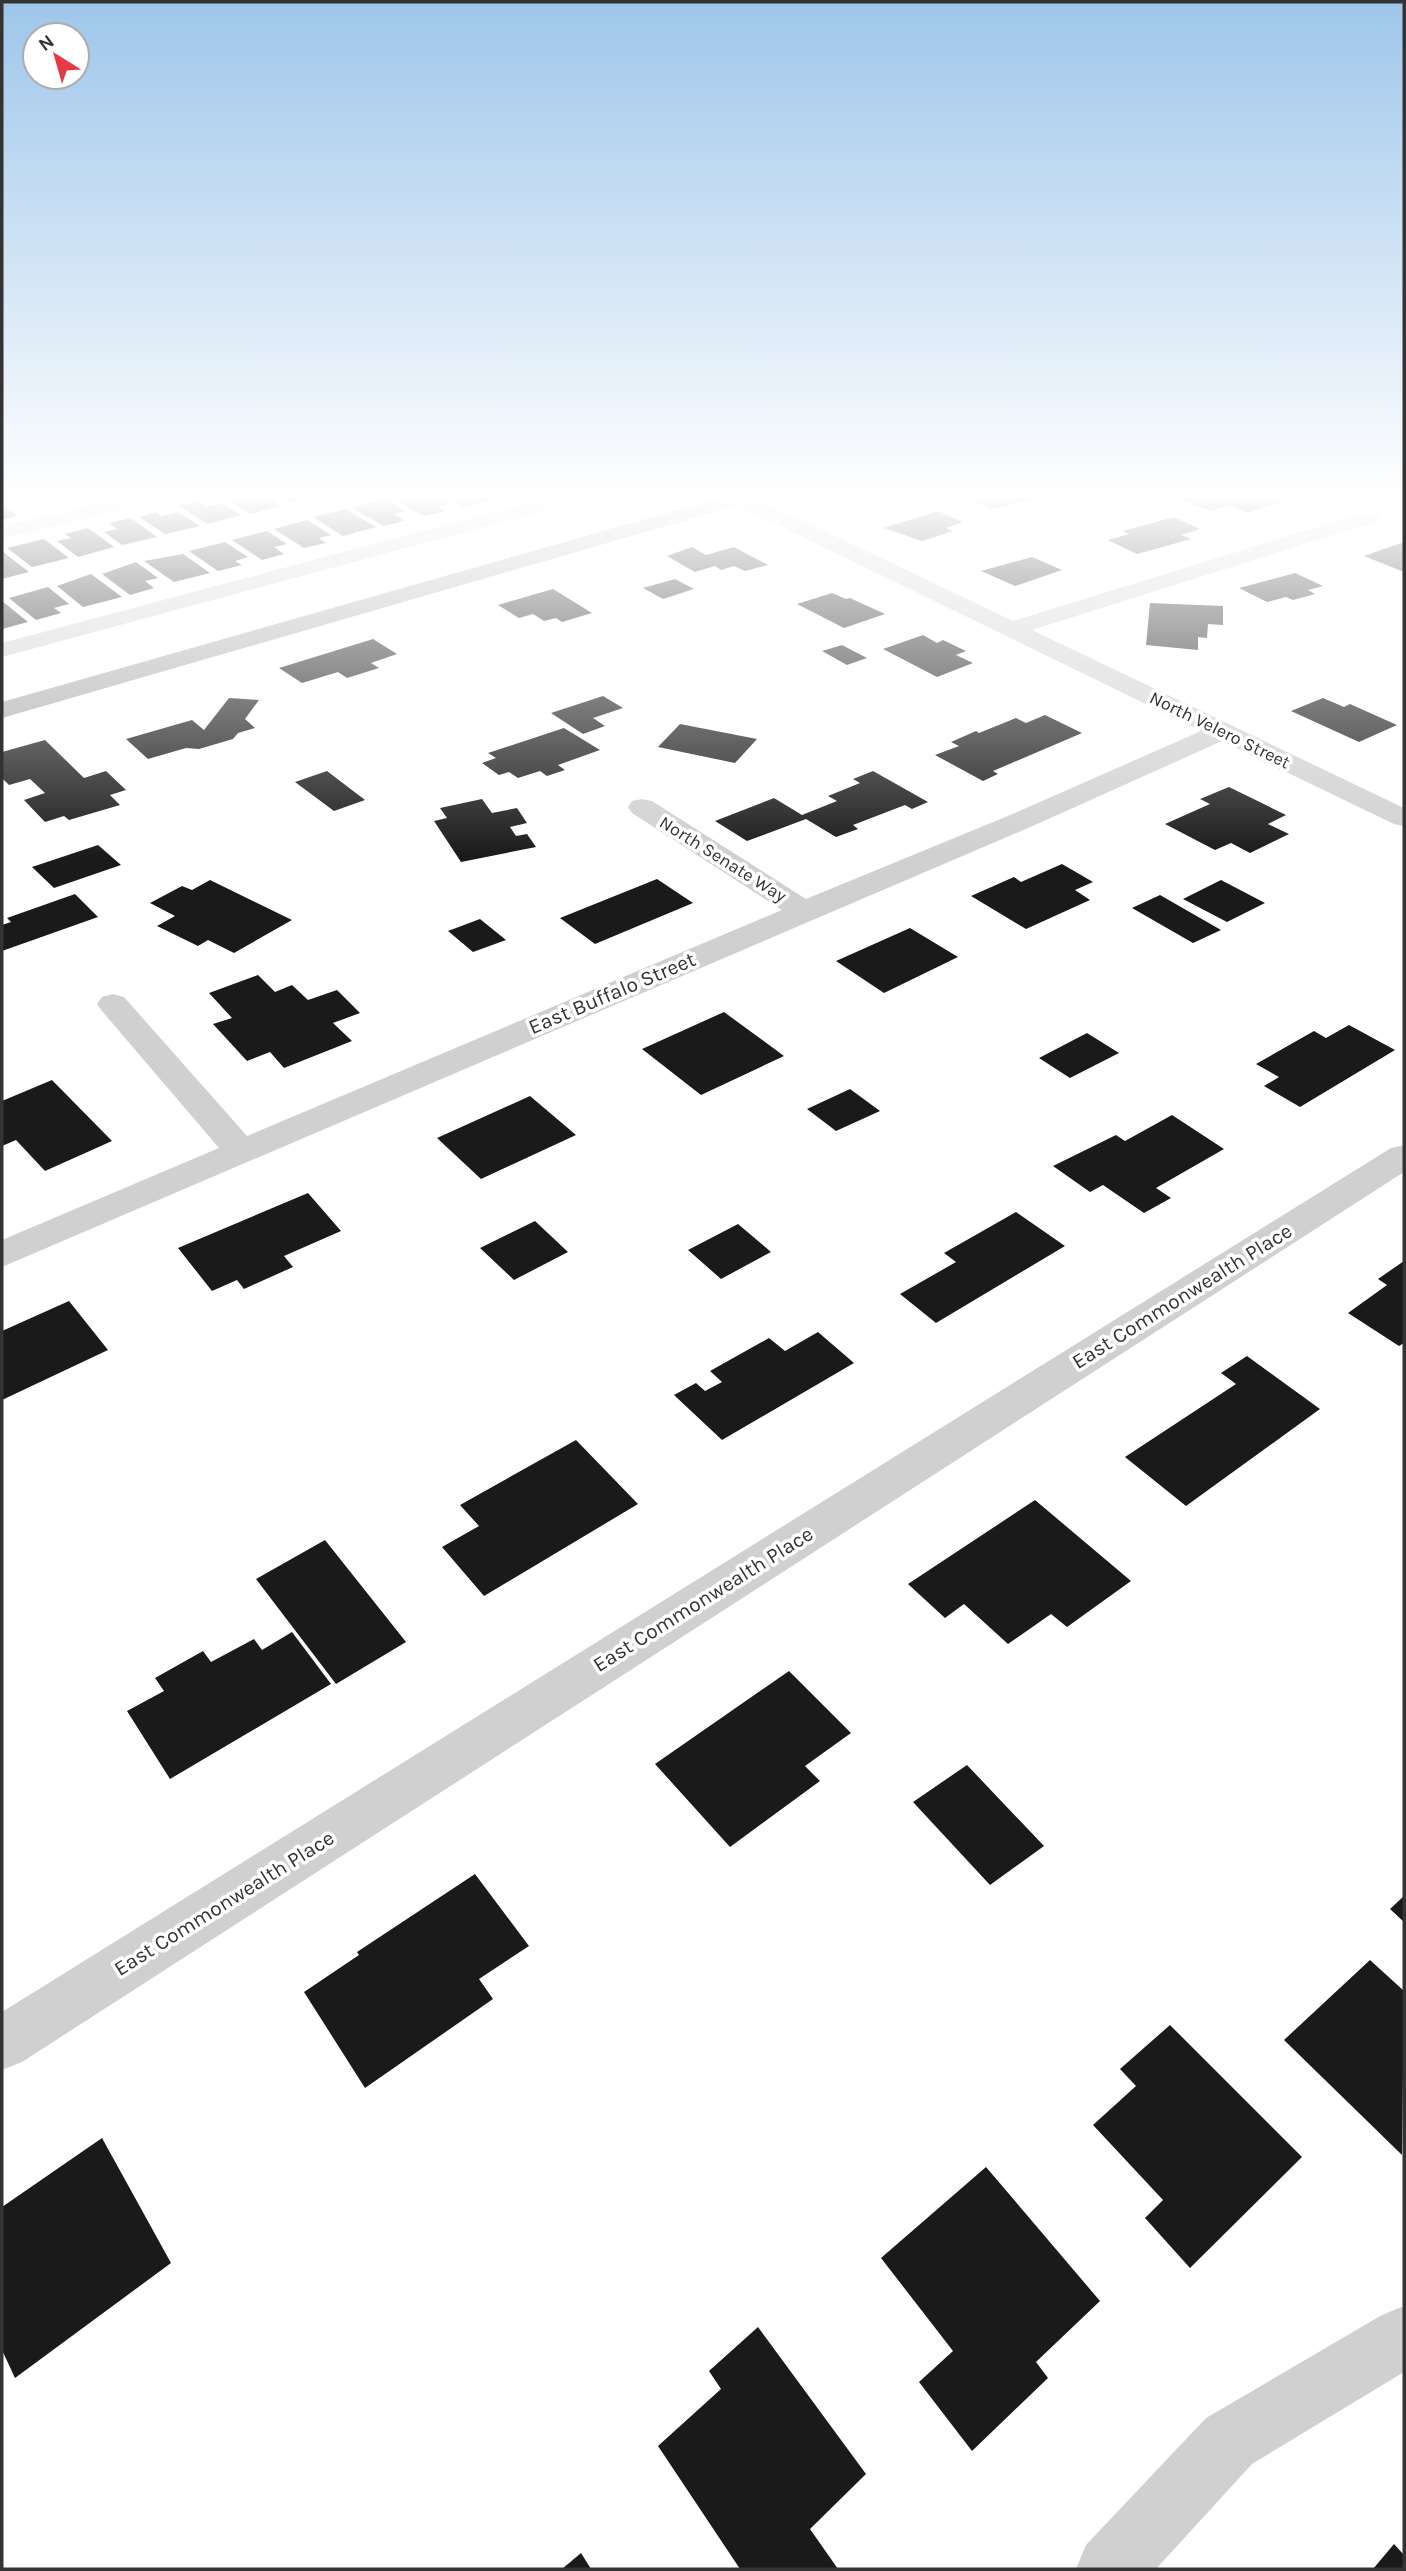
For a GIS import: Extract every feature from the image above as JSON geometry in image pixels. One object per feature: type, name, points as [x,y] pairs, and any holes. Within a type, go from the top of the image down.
[{"type":"main road","points":[[2,710],[328,616]]},
{"type":"street","points":[[2,650],[124,616]]},
{"type":"street","name":"North Velero Street","points":[[982,616],[1404,818]]},
{"type":"street","points":[[1010,630],[1050,616]]},
{"type":"street","name":"East Buffalo Street","points":[[2,1254],[804,911],[1026,819],[1222,731]]},
{"type":"street","name":"North Senate Way","points":[[642,807],[804,911]]},
{"type":"street","points":[[113,1003],[243,1152]]},
{"type":"street","name":"East Commonwealth Place","points":[[2,2043],[1404,1156]]},
{"type":"street","points":[[1110,2569],[1229,2441],[1404,2337]]},
{"type":"building","points":[[2,616],[21,616],[28,622],[2,629]]},
{"type":"building","points":[[31,616],[50,616],[36,620]]},
{"type":"building","points":[[536,616],[582,616],[562,622],[556,618],[544,621]]},
{"type":"building","points":[[820,616],[879,616],[844,628]]},
{"type":"building","points":[[1149,616],[1223,616],[1223,625],[1208,624],[1207,638],[1198,637],[1198,650],[1146,645]]},
{"type":"building","points":[[923,635],[937,643],[943,640],[966,651],[956,655],[973,663],[937,677],[883,649]]},
{"type":"building","points":[[373,639],[397,654],[371,663],[379,668],[347,678],[338,672],[302,683],[279,668]]},
{"type":"building","points":[[842,645],[867,658],[847,665],[822,651]]},
{"type":"building","points":[[603,696],[623,708],[593,718],[605,726],[583,734],[551,713]]},
{"type":"building","points":[[229,698],[259,700],[245,719],[255,728],[238,733],[233,739],[199,749],[186,748],[148,759],[126,739],[192,720],[204,730]]},
{"type":"building","points":[[1323,698],[1344,707],[1350,704],[1397,725],[1359,742],[1291,711]]},
{"type":"building","points":[[1045,715],[1082,733],[993,771],[998,774],[983,781],[935,755],[959,746],[951,742],[976,731],[979,733],[1016,718],[1026,723]]},
{"type":"building","points":[[680,724],[757,739],[735,763],[658,747]]},
{"type":"building","points":[[564,728],[600,750],[558,765],[565,770],[547,776],[540,771],[518,778],[509,772],[499,775],[482,763],[496,758],[488,753]]},
{"type":"building","points":[[45,740],[84,778],[106,771],[126,790],[110,795],[120,805],[69,820],[64,816],[45,822],[24,800],[45,793],[30,779],[9,785],[2,778],[2,752]]},
{"type":"building","points":[[327,771],[365,800],[334,811],[295,782]]},
{"type":"building","points":[[873,771],[928,802],[912,809],[905,805],[853,825],[858,829],[836,837],[806,819],[747,841],[715,821],[774,798],[802,815],[837,801],[828,796],[860,783],[853,779]]},
{"type":"building","points":[[1229,787],[1286,815],[1268,824],[1289,834],[1250,853],[1231,843],[1215,850],[1165,824],[1210,804],[1200,799]]},
{"type":"building","points":[[482,799],[492,813],[517,808],[527,823],[510,827],[516,836],[527,834],[536,847],[461,862],[434,821],[447,818],[440,808]]},
{"type":"building","points":[[98,845],[121,865],[54,888],[32,867]]},
{"type":"building","points":[[1062,864],[1093,882],[1075,890],[1090,900],[1026,929],[971,896],[1014,877],[1021,882]]},
{"type":"building","points":[[657,879],[693,903],[595,944],[560,918]]},
{"type":"building","points":[[210,880],[292,920],[234,953],[208,940],[198,946],[157,926],[175,916],[150,903],[182,886],[192,890]]},
{"type":"building","points":[[1221,880],[1265,903],[1227,922],[1183,899]]},
{"type":"building","points":[[75,894],[98,917],[2,951],[2,925],[11,922],[7,918]]},
{"type":"building","points":[[1160,895],[1221,930],[1193,943],[1132,908]]},
{"type":"building","points":[[480,919],[506,940],[473,952],[448,931]]},
{"type":"building","points":[[910,928],[958,957],[884,993],[836,961]]},
{"type":"building","points":[[258,975],[275,992],[292,985],[308,1000],[337,990],[360,1013],[333,1023],[352,1041],[284,1068],[270,1052],[247,1061],[213,1024],[232,1018],[209,993]]},
{"type":"building","points":[[724,1012],[784,1056],[701,1095],[642,1049]]},
{"type":"building","points":[[1349,1025],[1395,1050],[1300,1107],[1264,1086],[1279,1077],[1256,1064],[1314,1031],[1326,1038]]},
{"type":"building","points":[[1087,1033],[1119,1053],[1070,1078],[1039,1058]]},
{"type":"building","points":[[52,1080],[112,1141],[45,1171],[16,1140],[2,1146],[2,1101]]},
{"type":"building","points":[[850,1089],[880,1111],[836,1131],[807,1109]]},
{"type":"building","points":[[530,1096],[576,1135],[481,1179],[437,1138]]},
{"type":"building","points":[[1172,1115],[1224,1149],[1156,1188],[1171,1198],[1144,1213],[1103,1185],[1090,1192],[1053,1166],[1116,1135],[1125,1141]]},
{"type":"building","points":[[308,1193],[341,1231],[284,1256],[293,1267],[244,1289],[237,1280],[212,1291],[178,1248]]},
{"type":"building","points":[[1016,1212],[1065,1246],[936,1323],[900,1294],[956,1262],[944,1253]]},
{"type":"building","points":[[535,1221],[568,1252],[514,1280],[480,1248]]},
{"type":"building","points":[[738,1224],[771,1252],[721,1279],[688,1250]]},
{"type":"building","points":[[1404,1261],[1404,1343],[1399,1346],[1348,1313],[1387,1285],[1378,1279]]},
{"type":"building","points":[[69,1301],[108,1350],[2,1400],[2,1331]]},
{"type":"building","points":[[818,1332],[854,1363],[722,1440],[674,1395],[696,1383],[705,1391],[722,1382],[710,1371],[769,1338],[785,1351]]},
{"type":"building","points":[[1247,1356],[1320,1409],[1186,1506],[1125,1457],[1236,1384],[1221,1373]]},
{"type":"building","points":[[576,1440],[638,1504],[484,1596],[442,1547],[479,1526],[460,1505]]},
{"type":"building","points":[[1035,1500],[1131,1581],[1067,1627],[1051,1614],[1008,1644],[964,1604],[945,1618],[908,1584]]},
{"type":"building","points":[[325,1540],[406,1642],[336,1684],[256,1579]]},
{"type":"building","points":[[292,1632],[331,1684],[170,1779],[127,1711],[164,1691],[155,1678],[203,1651],[211,1662],[254,1639],[262,1650]]},
{"type":"building","points":[[789,1671],[851,1733],[805,1766],[820,1781],[730,1847],[655,1764]]},
{"type":"building","points":[[967,1765],[1044,1846],[990,1885],[913,1802]]},
{"type":"building","points":[[475,1874],[529,1946],[479,1979],[493,1999],[365,2088],[304,1992],[359,1955],[357,1952]]},
{"type":"building","points":[[1404,1896],[1404,1922],[1390,1909]]},
{"type":"building","points":[[1370,1960],[1404,1991],[1402,2155],[1284,2040]]},
{"type":"building","points":[[1170,2025],[1302,2157],[1190,2268],[1145,2218],[1163,2200],[1093,2125],[1136,2086],[1120,2069]]},
{"type":"building","points":[[102,2138],[171,2263],[15,2378],[2,2350],[2,2207]]},
{"type":"building","points":[[986,2167],[1100,2301],[1036,2362],[1048,2378],[972,2451],[919,2382],[953,2351],[881,2258]]},
{"type":"building","points":[[758,2327],[866,2474],[810,2529],[838,2569],[740,2569],[658,2446],[721,2389],[709,2371]]},
{"type":"building","points":[[1394,2544],[1404,2555],[1404,2569],[1373,2569]]},
{"type":"building","points":[[581,2553],[591,2569],[562,2569]]}]
